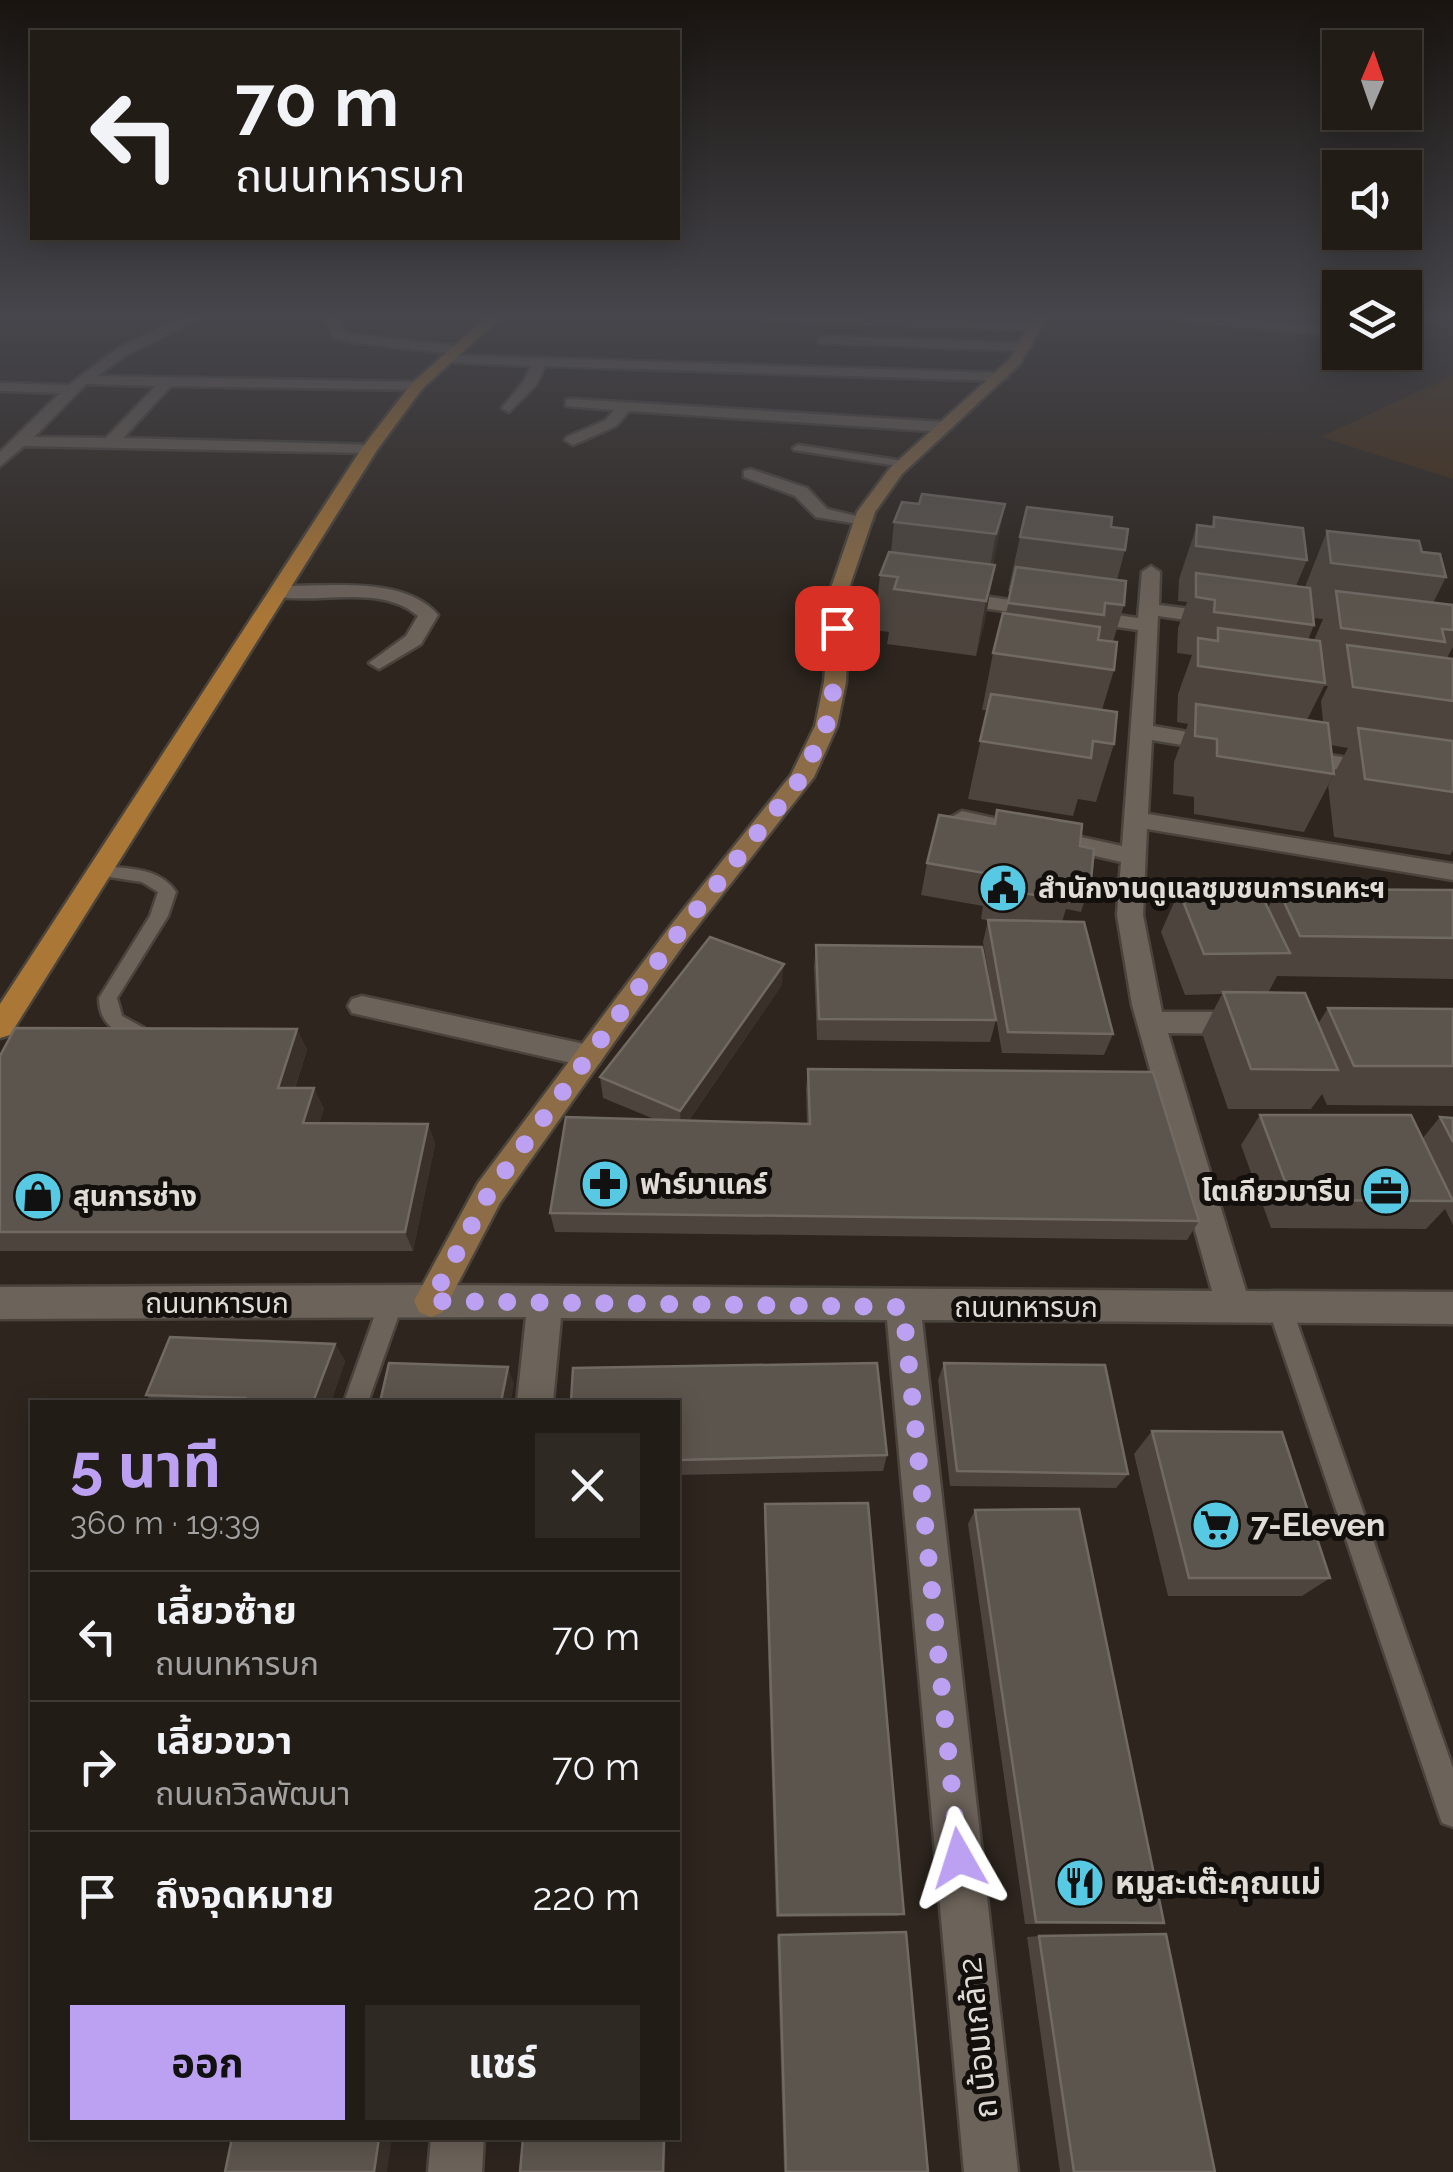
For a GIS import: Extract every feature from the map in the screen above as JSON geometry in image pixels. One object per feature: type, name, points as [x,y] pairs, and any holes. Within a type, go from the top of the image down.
[{"type":"main road","points":[[0,1027],[392,418]]},
{"type":"street","points":[[2,457],[44,418]]},
{"type":"street","points":[[110,443],[133,418]]},
{"type":"street","points":[[573,440],[614,418]]},
{"type":"street","points":[[814,418],[945,427]]},
{"type":"street","points":[[431,1301],[489,1193],[680,931],[802,777],[826,726],[835,682],[841,585],[864,520],[878,494],[904,464],[955,418]]},
{"type":"street","points":[[22,441],[370,448]]},
{"type":"street","points":[[750,474],[801,492],[822,513],[864,520]]},
{"type":"street","points":[[1151,572],[1134,743],[1138,820],[1130,915],[1160,1083],[1234,1308]]},
{"type":"street","points":[[279,592],[374,595],[398,598],[424,608],[428,615],[414,640],[379,663]]},
{"type":"street","points":[[933,596],[1147,618],[1244,622]]},
{"type":"street","points":[[1134,743],[1238,747]]},
{"type":"street","points":[[1277,754],[1453,782]]},
{"type":"street","points":[[962,818],[1134,858]]},
{"type":"street","points":[[1138,820],[1453,872]]},
{"type":"street","points":[[362,1006],[590,1056]]},
{"type":"street","points":[[1151,1022],[1283,1024]]},
{"type":"street","name":"ถนนทหารบก","points":[[0,1303],[431,1301],[1453,1308]]},
{"type":"street","points":[[535,1400],[545,1304]]},
{"type":"street","name":"ถ น้อมเกล้า2","points":[[903,1307],[992,2172]]},
{"type":"street","points":[[455,2172],[458,2140]]},
{"type":"lane","points":[[798,448],[904,464]]},
{"type":"lane","points":[[102,871],[152,879],[162,884],[166,892],[159,916],[108,998],[114,1020],[123,1029],[137,1033]]},
{"type":"lane","points":[[357,1400],[391,1303]]},
{"type":"lane","points":[[1280,1308],[1453,1812]]},
{"type":"shaded area","points":[[1361,418],[1453,418],[1453,479],[1321,437]]},
{"type":"building","points":[[922,494],[1005,504],[996,534],[894,522],[902,502],[919,504]]},
{"type":"building","points":[[1027,507],[1112,517],[1111,527],[1128,529],[1125,550],[1020,537]]},
{"type":"building","points":[[1214,517],[1303,528],[1307,560],[1196,546],[1197,525],[1214,527]]},
{"type":"building","points":[[1327,531],[1419,541],[1422,552],[1440,554],[1446,577],[1331,563]]},
{"type":"building","points":[[889,552],[995,565],[986,601],[894,589],[898,577],[880,575]]},
{"type":"building","points":[[1016,567],[1126,581],[1124,605],[1105,603],[1104,615],[1008,603]]},
{"type":"building","points":[[1196,573],[1310,588],[1314,625],[1214,612],[1215,600],[1196,597]]},
{"type":"building","points":[[1336,591],[1453,605],[1453,630],[1442,629],[1445,642],[1341,628]]},
{"type":"building","points":[[1003,613],[1100,627],[1098,640],[1117,642],[1114,670],[993,653]]},
{"type":"building","points":[[1218,628],[1320,641],[1325,683],[1198,666],[1198,638],[1218,641]]},
{"type":"building","points":[[1347,645],[1453,659],[1453,701],[1353,687]]},
{"type":"building","points":[[991,694],[1117,712],[1114,744],[1093,741],[1091,758],[980,741]]},
{"type":"building","points":[[1196,704],[1328,723],[1334,774],[1217,756],[1217,739],[1195,736]]},
{"type":"building","points":[[1358,728],[1453,741],[1453,792],[1365,779]]},
{"type":"building","points":[[997,810],[1082,824],[1080,846],[1094,849],[1091,880],[1071,877],[1069,901],[988,887],[990,874],[927,863],[939,815],[995,824]]},
{"type":"building","points":[[1278,889],[1453,890],[1453,938],[1300,936]]},
{"type":"building","points":[[1259,890],[1290,953],[1204,954],[1179,891]]},
{"type":"building","points":[[988,920],[1084,922],[1113,1034],[1008,1032]]},
{"type":"building","points":[[710,937],[784,964],[680,1111],[600,1077]]},
{"type":"building","points":[[816,945],[982,947],[996,1020],[819,1019]]},
{"type":"building","points":[[1223,992],[1305,993],[1338,1070],[1251,1069]]},
{"type":"building","points":[[1328,1008],[1453,1009],[1453,1066],[1354,1066]]},
{"type":"building","points":[[15,1028],[297,1029],[278,1088],[314,1088],[303,1123],[428,1124],[405,1232],[0,1232],[0,1056]]},
{"type":"building","points":[[808,1069],[1153,1072],[1199,1221],[550,1213],[566,1117],[810,1124]]},
{"type":"building","points":[[1260,1115],[1411,1115],[1453,1201],[1292,1200]]},
{"type":"building","points":[[1440,1117],[1453,1118],[1453,1142]]},
{"type":"building","points":[[170,1337],[335,1344],[314,1400],[146,1395]]},
{"type":"building","points":[[389,1363],[508,1367],[501,1400],[380,1400]]},
{"type":"building","points":[[877,1363],[887,1455],[680,1460],[680,1400],[571,1400],[573,1368]]},
{"type":"building","points":[[944,1363],[1105,1365],[1128,1474],[957,1471]]},
{"type":"building","name":"7-Eleven","points":[[1152,1431],[1282,1432],[1330,1578],[1189,1578]]},
{"type":"building","points":[[868,1503],[904,1914],[778,1915],[765,1504]]},
{"type":"building","points":[[1079,1509],[1164,1923],[1036,1922],[975,1510]]},
{"type":"building","points":[[906,1932],[928,2172],[786,2172],[779,1935]]},
{"type":"building","points":[[1166,1934],[1215,2172],[1074,2172],[1039,1936]]},
{"type":"building","points":[[232,2140],[379,2140],[374,2172],[225,2172]]},
{"type":"building","points":[[523,2140],[664,2140],[663,2172],[520,2172]]},
{"type":"place","name":"สำนักงานดูแลชุมชนการเคหะฯ","points":[[1003,888]]},
{"type":"place","name":"ฟาร์มาแคร์","points":[[605,1184]]},
{"type":"place","name":"โตเกียวมารีน","points":[[1386,1191]]},
{"type":"place","name":"สุนการช่าง","points":[[38,1196]]},
{"type":"place","name":"7-Eleven","points":[[1216,1525]]},
{"type":"place","name":"หมูสะเต๊ะคุณแม่","points":[[1080,1883]]},
{"type":"route","points":[[837,628],[835,682],[826,726],[802,777],[680,931],[489,1193],[431,1301],[903,1307],[959,1858]]}]
